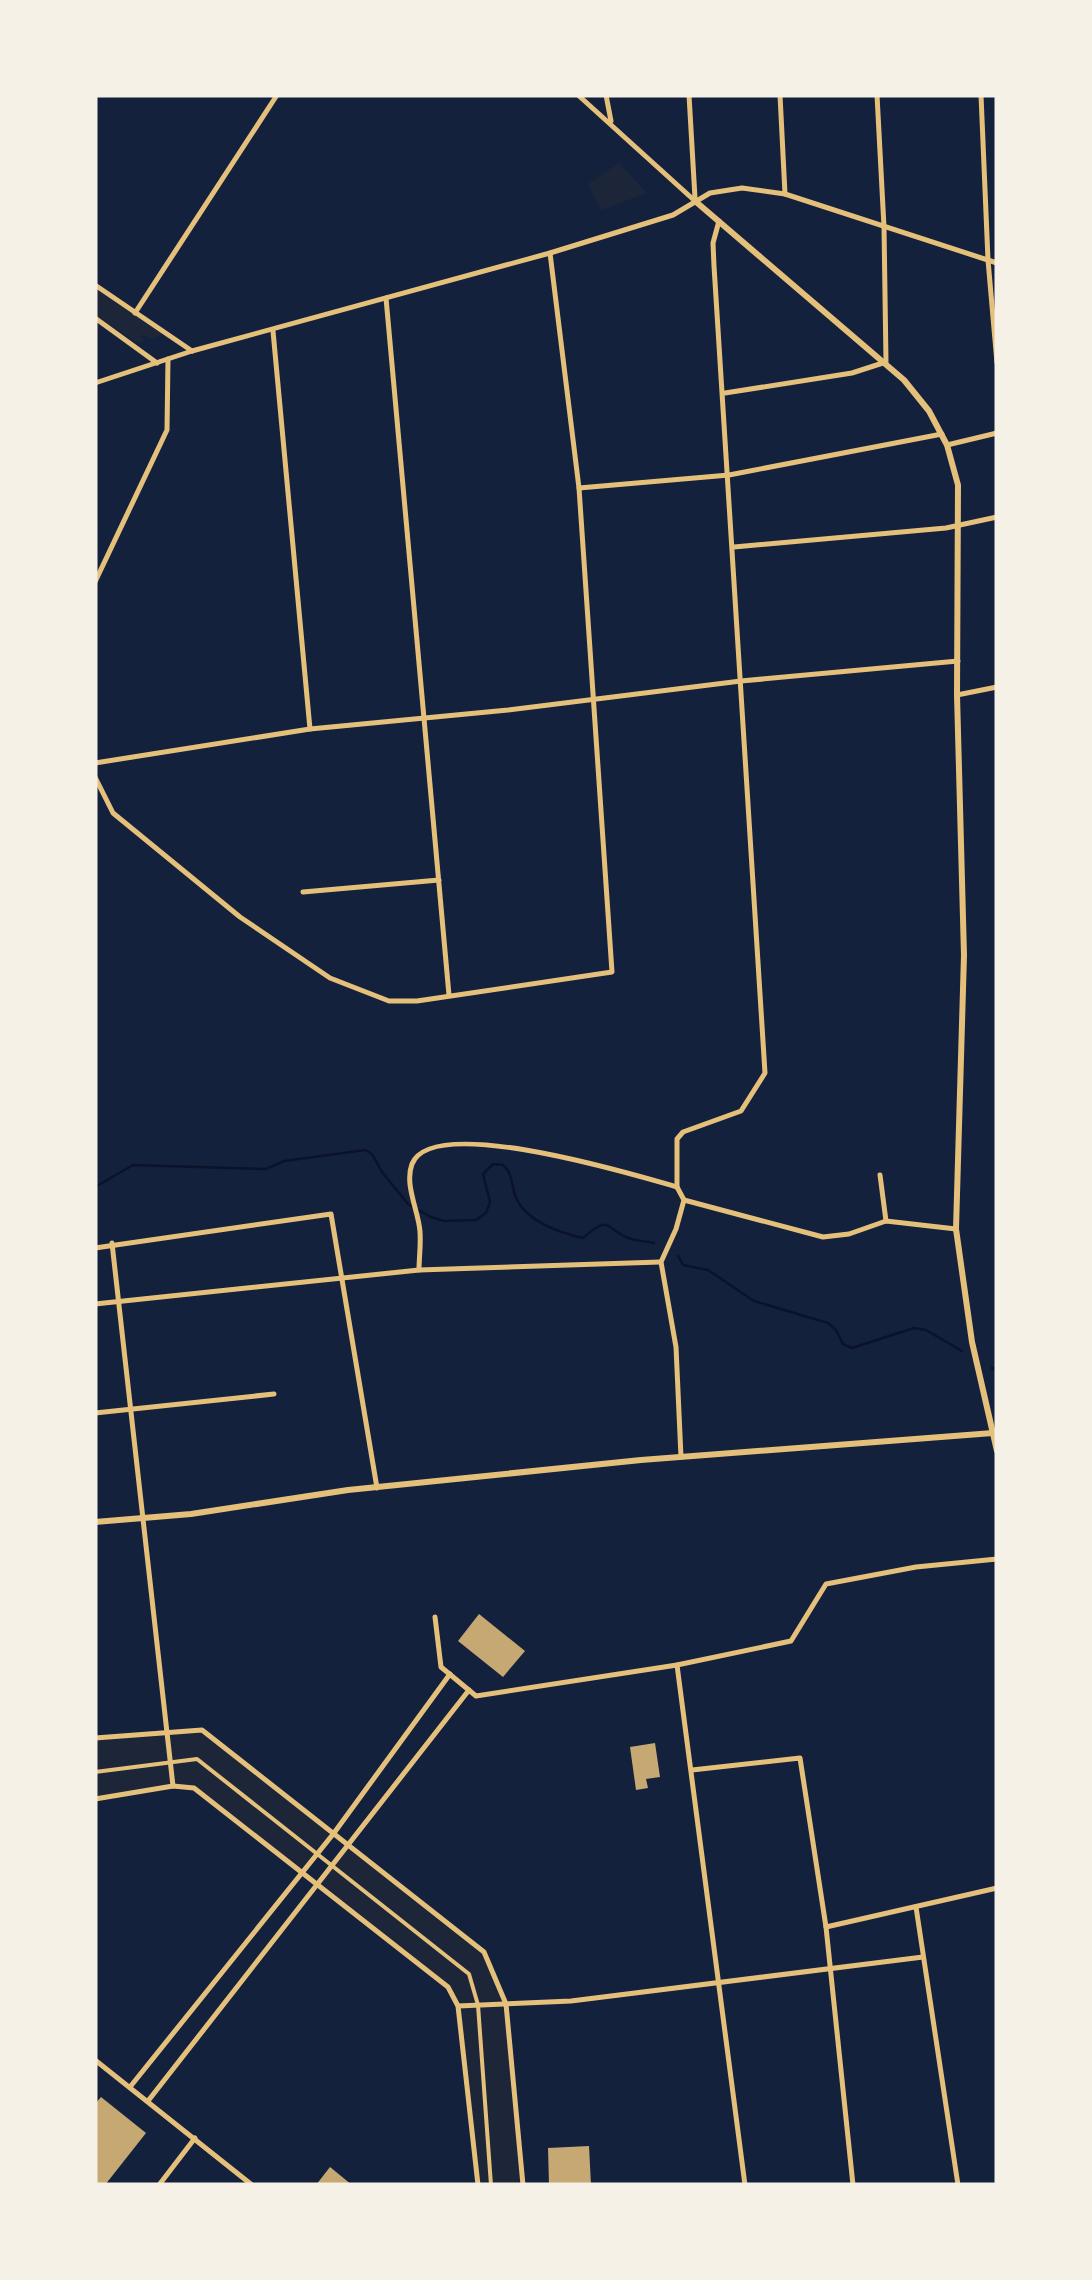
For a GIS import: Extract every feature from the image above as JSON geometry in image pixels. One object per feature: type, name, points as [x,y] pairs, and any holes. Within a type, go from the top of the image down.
[{"type":"street","points":[[136,312],[277,95]]},
{"type":"street","points":[[578,95],[695,201],[886,362],[916,393],[947,444],[958,485],[960,526],[957,695],[964,955],[956,1229],[965,1302],[997,1452]]},
{"type":"street","points":[[606,95],[611,124]]},
{"type":"street","points":[[688,95],[695,201]]},
{"type":"street","points":[[780,95],[786,194]]},
{"type":"street","points":[[877,95],[886,362]]},
{"type":"street","points":[[980,95],[997,363]]},
{"type":"street","points":[[95,382],[192,351],[673,216],[710,193],[729,189],[757,188],[786,194],[997,263]]},
{"type":"street","points":[[680,1457],[676,1347],[661,1262],[684,1200],[676,1186],[677,1139],[682,1132],[741,1110],[765,1073],[713,243],[719,221]]},
{"type":"street","points":[[95,778],[113,812],[240,917],[330,978],[389,1001],[417,1001],[612,972],[580,488],[550,253]]},
{"type":"street","points":[[95,285],[192,351]]},
{"type":"street","points":[[386,298],[449,996]]},
{"type":"street","points":[[95,318],[157,362]]},
{"type":"street","points":[[272,331],[310,729]]},
{"type":"street","points":[[95,582],[167,430],[168,359]]},
{"type":"street","points":[[723,393],[852,373],[886,362]]},
{"type":"street","points":[[947,444],[997,433]]},
{"type":"street","points":[[580,488],[730,475],[942,434]]},
{"type":"street","points":[[734,547],[960,526],[997,517]]},
{"type":"street","points":[[95,763],[310,729],[958,661]]},
{"type":"street","points":[[957,695],[997,687]]},
{"type":"street","points":[[303,892],[439,880]]},
{"type":"street","points":[[419,1270],[420,1230],[412,1164],[420,1153],[434,1146],[475,1145],[569,1158],[676,1186]]},
{"type":"street","points":[[880,1175],[886,1221]]},
{"type":"street","points":[[684,1200],[823,1236],[850,1234],[886,1221],[956,1229]]},
{"type":"street","points":[[95,1248],[331,1214],[378,1488]]},
{"type":"street","points":[[112,1244],[173,1786]]},
{"type":"street","points":[[95,1304],[419,1270],[661,1262]]},
{"type":"street","points":[[95,1414],[274,1394]]},
{"type":"street","points":[[95,1522],[680,1457],[995,1432]]},
{"type":"street","points":[[436,1617],[440,1667],[476,1696],[678,1665],[791,1641],[826,1584],[916,1567],[997,1558]]},
{"type":"street","points":[[678,1665],[746,2185]]},
{"type":"street","points":[[130,2087],[334,1833],[450,1674]]},
{"type":"street","points":[[148,2101],[469,1690]]},
{"type":"street","points":[[95,1738],[202,1730],[484,1952],[506,2004],[523,2185]]},
{"type":"street","points":[[692,1770],[800,1758],[826,1928],[853,2185]]},
{"type":"street","points":[[95,1772],[197,1759],[469,1974],[478,2006],[491,2185]]},
{"type":"street","points":[[95,1799],[173,1786],[194,1788],[455,1994],[478,2185]]},
{"type":"street","points":[[826,1928],[997,1888]]},
{"type":"street","points":[[916,1907],[958,2185]]},
{"type":"street","points":[[458,2006],[571,2001],[923,1958]]},
{"type":"street","points":[[95,2060],[252,2185]]},
{"type":"street","points":[[159,2185],[195,2138]]},
{"type":"shaded area","points":[[619,163],[647,193],[601,210],[588,184]]},
{"type":"shaded area","points":[[95,289],[164,334],[151,339],[143,334],[141,337],[146,341],[137,343],[95,315]]},
{"type":"shaded area","points":[[202,1730],[334,1833],[301,1873],[194,1788],[173,1786],[95,1799],[95,1738]]},
{"type":"shaded area","points":[[349,1845],[484,1952],[506,2004],[523,2185],[477,2185],[455,1995],[317,1885]]},
{"type":"building","points":[[479,1614],[525,1651],[503,1677],[458,1641]]},
{"type":"building","points":[[655,1743],[660,1777],[646,1779],[648,1788],[636,1790],[630,1747]]},
{"type":"building","points":[[101,2097],[146,2133],[105,2185],[95,2185],[95,2104]]},
{"type":"building","points":[[589,2146],[591,2185],[549,2185],[548,2148]]},
{"type":"building","points":[[330,2167],[352,2185],[316,2185]]},
{"type":"waterway","points":[[95,1187],[133,1165],[266,1169],[284,1161],[365,1150],[408,1204],[431,1217],[444,1221],[476,1220],[486,1213],[490,1202],[483,1174],[493,1164],[503,1165],[520,1204],[534,1219],[583,1238],[598,1226],[607,1225],[628,1238],[654,1243]]},
{"type":"waterway","points":[[678,1256],[683,1265],[708,1270],[754,1301],[828,1323],[843,1344],[852,1348],[914,1328],[926,1330],[962,1351]]},
{"type":"waterway","points":[[992,1368],[997,1370]]}]
